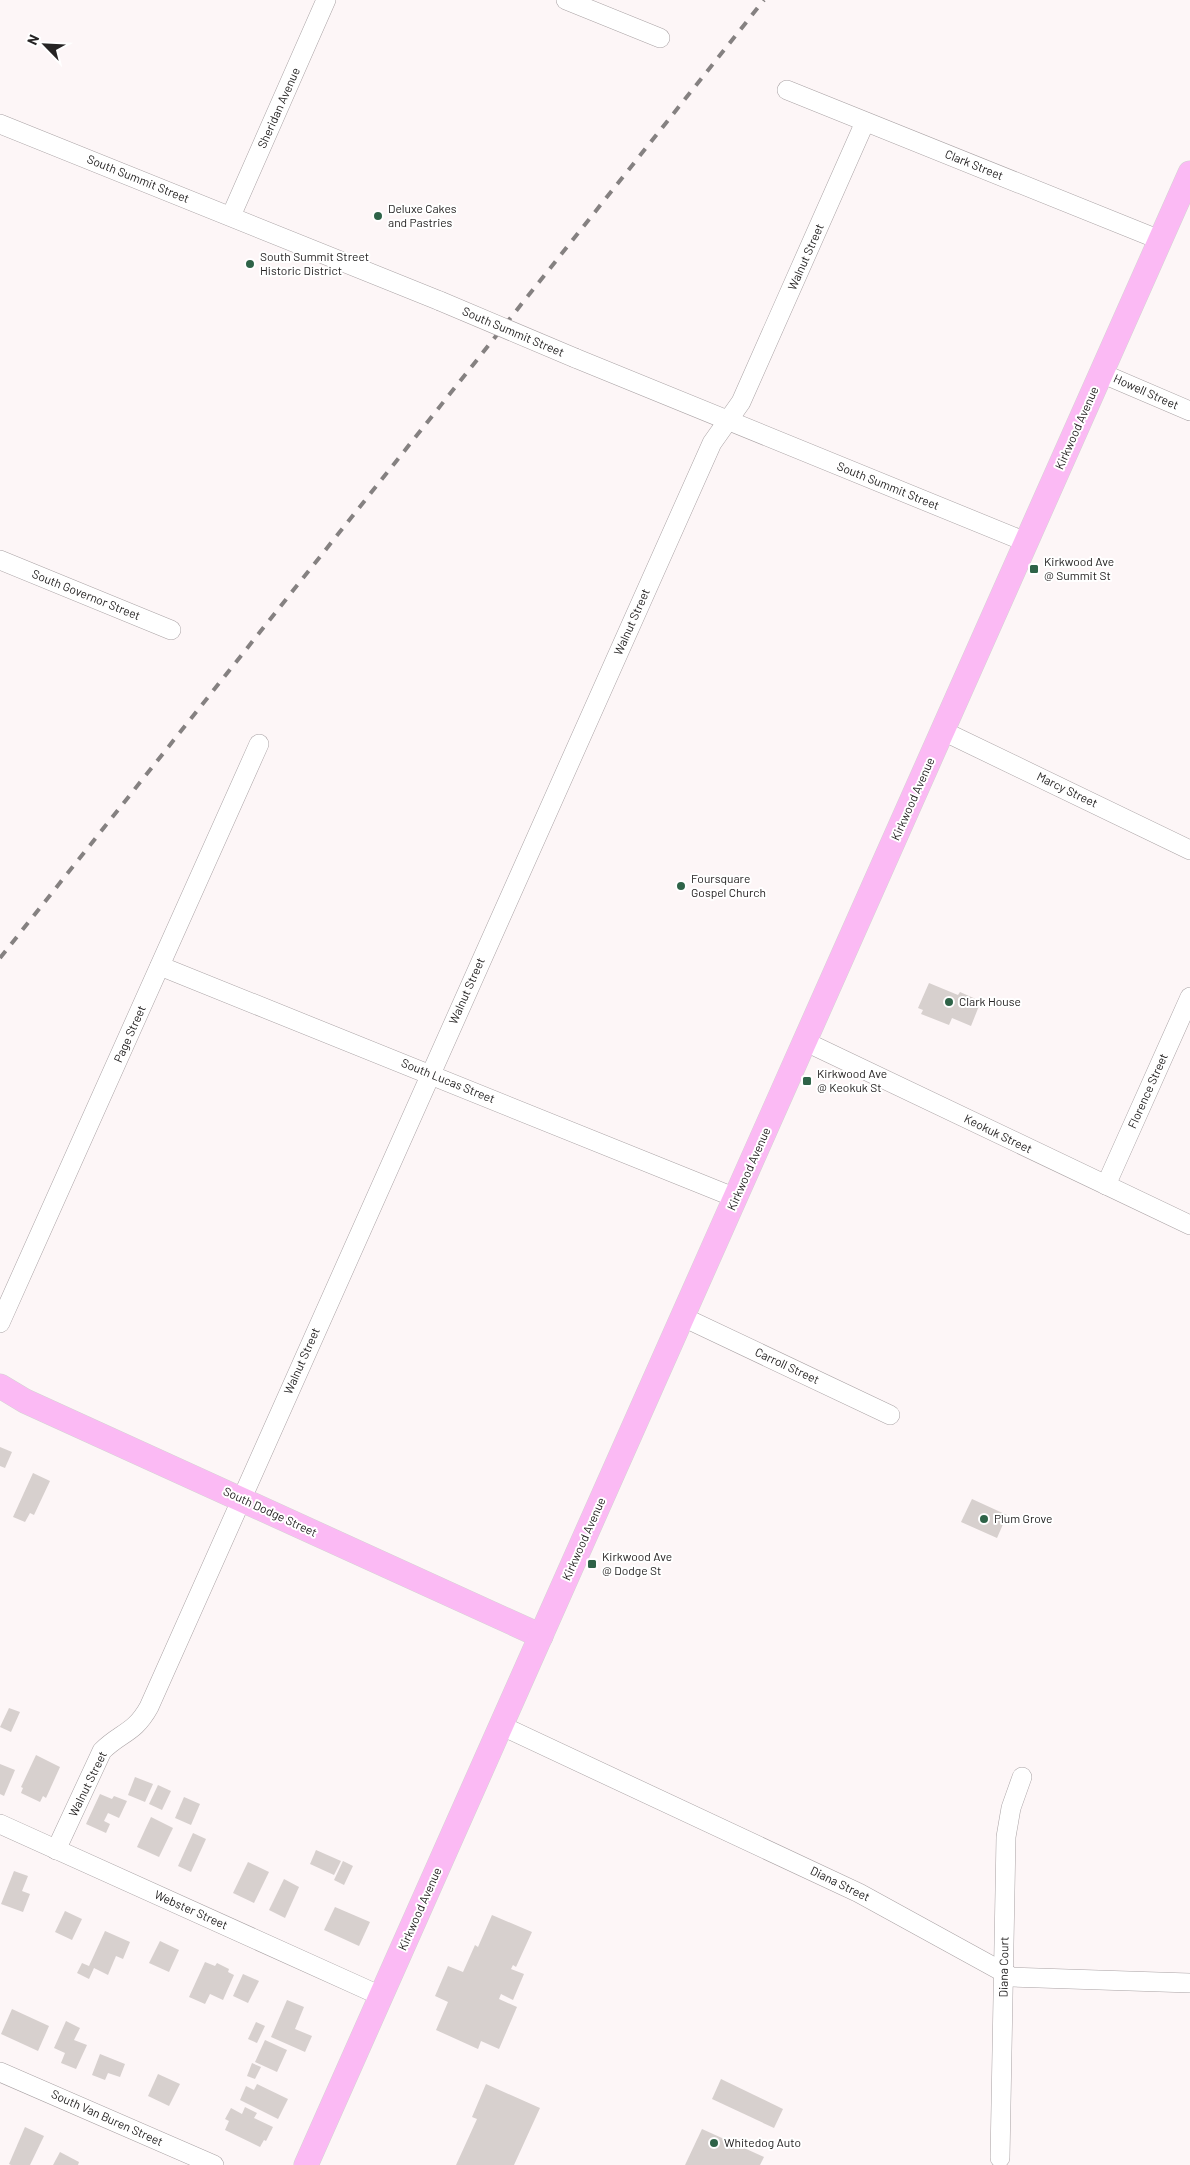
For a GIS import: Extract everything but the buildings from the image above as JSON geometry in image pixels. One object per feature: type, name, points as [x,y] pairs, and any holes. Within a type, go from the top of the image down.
[{"type":"main road","name":"Kirkwood Avenue","points":[[306,2165],[1190,173]]},
{"type":"main road","name":"South Dodge Street","points":[[0,1386],[25,1401],[541,1636]]},
{"type":"street","name":"Sheridan Avenue","points":[[231,216],[326,0]]},
{"type":"street","points":[[566,0],[660,38]]},
{"type":"street","name":"Clark Street","points":[[787,90],[1160,240]]},
{"type":"street","name":"Walnut Street","points":[[56,1850],[102,1751],[110,1743],[131,1731],[142,1719],[149,1707],[712,443],[741,402],[865,122]]},
{"type":"street","name":"South Summit Street","points":[[0,124],[440,301],[1026,542]]},
{"type":"street","name":"Howell Street","points":[[1101,373],[1190,411]]},
{"type":"street","name":"South Governor Street","points":[[0,560],[171,630]]},
{"type":"street","name":"Marcy Street","points":[[943,731],[1190,850]]},
{"type":"street","name":"Page Street","points":[[0,1323],[259,744]]},
{"type":"street","name":"South Lucas Street","points":[[160,966],[736,1198]]},
{"type":"street","name":"Florence Street","points":[[1106,1185],[1190,997]]},
{"type":"street","name":"Keokuk Street","points":[[806,1042],[1190,1225]]},
{"type":"street","name":"Carroll Street","points":[[683,1317],[890,1415]]},
{"type":"street","name":"Diana Street","points":[[502,1726],[859,1893],[1012,1977],[1190,1983]]},
{"type":"street","name":"Diana Court","points":[[1000,2158],[1006,1837],[1012,1808],[1022,1777]]},
{"type":"street","name":"Webster Street","points":[[0,1824],[381,1996]]},
{"type":"street","name":"South Van Buren Street","points":[[0,2072],[214,2165]]},
{"type":"railway","points":[[0,958],[764,0]]},
{"type":"place","name":"Deluxe Cakes and Pastries","points":[[378,216]]},
{"type":"place","name":"South Summit Street Historic District","points":[[250,264]]},
{"type":"place","name":"Kirkwood Ave @ Summit St","points":[[1034,569]]},
{"type":"place","name":"Foursquare Gospel Church","points":[[681,886]]},
{"type":"place","name":"Clark House","points":[[949,1002]]},
{"type":"place","name":"Kirkwood Ave @ Keokuk St","points":[[807,1081]]},
{"type":"place","name":"Plum Grove","points":[[984,1519]]},
{"type":"place","name":"Kirkwood Ave @ Dodge St","points":[[592,1564]]},
{"type":"place","name":"Whitedog Auto","points":[[714,2143]]}]
